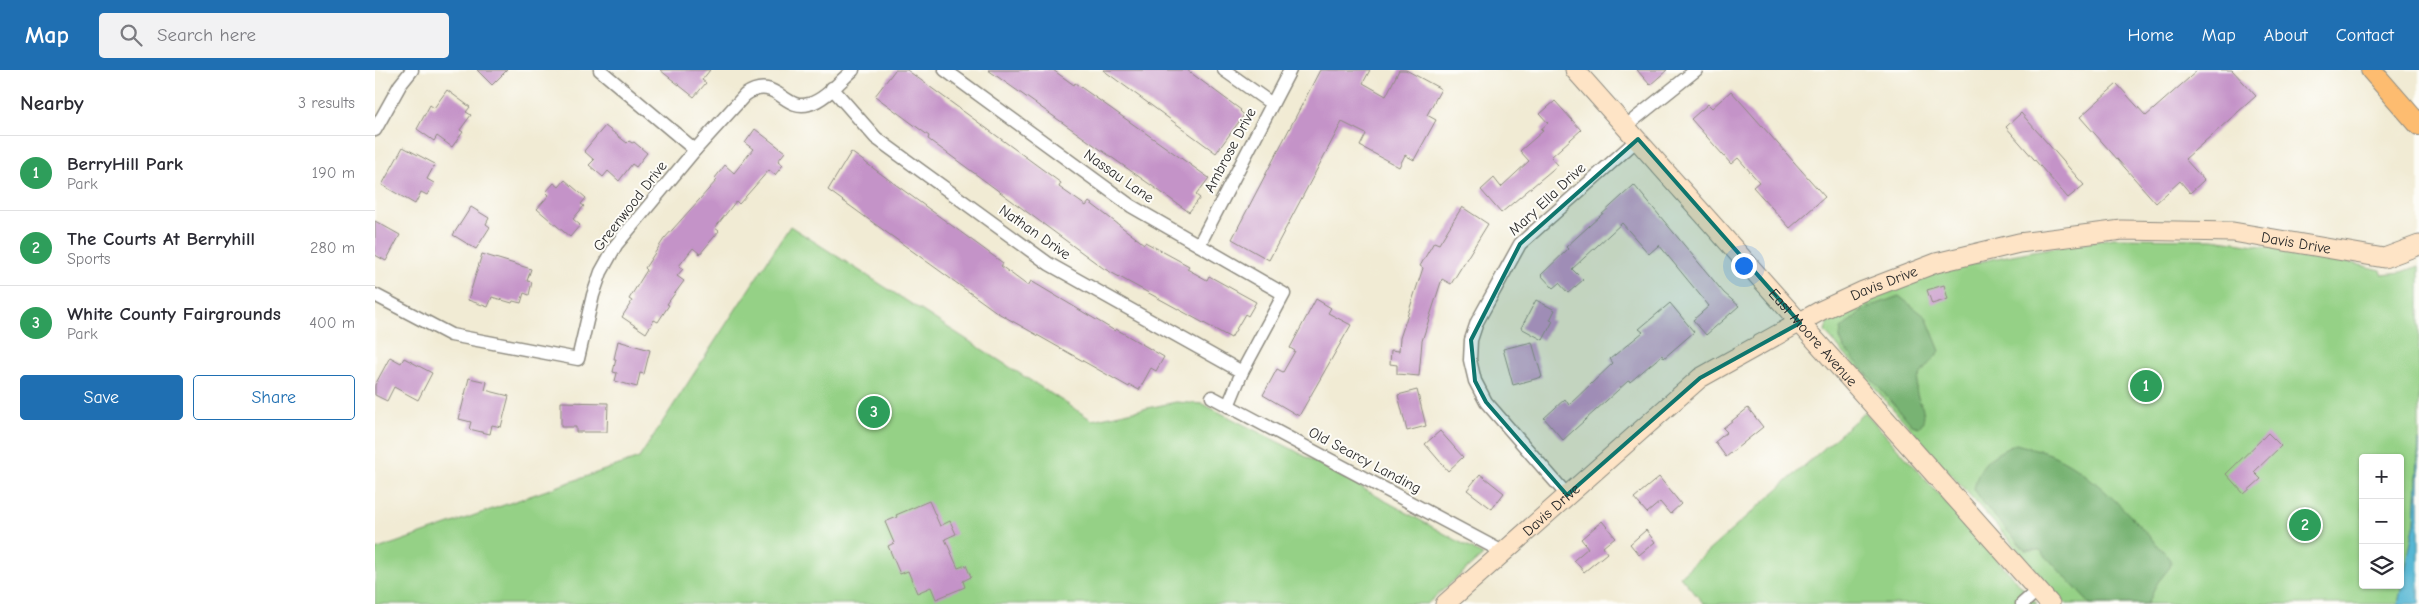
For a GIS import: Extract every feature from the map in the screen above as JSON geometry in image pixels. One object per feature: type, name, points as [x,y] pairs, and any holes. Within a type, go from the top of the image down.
[{"type":"main road","points":[[2371,70],[2419,125]]},
{"type":"street","points":[[375,130],[400,85],[412,70]]},
{"type":"street","points":[[600,70],[695,150]]},
{"type":"street","name":"Greenwood Drive","points":[[375,295],[451,335],[578,359],[593,295],[601,272],[616,245],[695,150],[745,95],[755,88],[766,87],[799,105],[809,104],[818,100],[853,70]]},
{"type":"street","name":"Nassau Lane","points":[[945,70],[1131,206],[1284,294],[1242,372]]},
{"type":"street","points":[[1224,70],[1272,104]]},
{"type":"street","name":"Ambrose Drive","points":[[1199,245],[1290,70]]},
{"type":"street","name":"East Moore Avenue","points":[[1575,70],[2044,597]]},
{"type":"street","name":"Mary Ella Drive","points":[[1567,495],[1486,402],[1475,381],[1470,360],[1471,340],[1495,288],[1520,244],[1696,70]]},
{"type":"street","name":"Nathan Drive","points":[[832,88],[876,138],[1049,264],[1242,372]]},
{"type":"street","name":"Davis Drive","points":[[1445,604],[1700,378],[1819,311],[1863,291],[1936,263],[2028,241],[2122,230],[2233,232],[2384,258],[2419,245]]},
{"type":"street","points":[[1228,406],[1242,372]]},
{"type":"street","name":"Old Searcy Landing","points":[[1212,397],[1503,552]]},
{"type":"street","points":[[2022,604],[2044,597]]},
{"type":"highlighted area","points":[[1638,139],[1800,323],[1700,378],[1567,495],[1486,402],[1475,381],[1471,340],[1520,244]]},
{"type":"green space","points":[[790,226],[1092,420],[1176,402],[1203,404],[1292,449],[1483,555],[1427,604],[375,604],[375,550],[639,458]]},
{"type":"green space","points":[[2114,238],[2213,239],[2305,252],[2381,270],[2382,274],[2402,272],[2419,266],[2419,441],[2415,523],[2404,575],[2404,454],[2359,454],[2359,589],[2401,589],[2398,604],[2066,604],[1825,332],[1828,319],[1880,293],[1908,282],[1966,265]]},
{"type":"green space","points":[[1899,296],[1926,317],[1940,351],[1923,370],[1917,383],[1917,395],[1924,416],[1919,427],[1912,425],[1844,348],[1840,338],[1841,329],[1864,309]]},
{"type":"green space","points":[[1865,412],[2037,604],[1704,604],[1680,576]]},
{"type":"green space","points":[[2016,444],[2042,451],[2077,469],[2126,511],[2168,556],[2171,562],[2170,567],[2158,582],[2147,604],[2090,604],[2040,550],[2025,550],[1987,508],[1974,489],[1979,472],[1993,456]]},
{"type":"water","points":[[2419,441],[2419,604],[2398,604],[2401,589],[2404,589],[2404,575],[2415,523]]},
{"type":"building","points":[[477,70],[507,70],[492,85]]},
{"type":"building","points":[[660,70],[710,70],[702,80],[706,83],[694,97]]},
{"type":"building","points":[[895,70],[907,70],[1061,183],[1059,187],[1086,206],[1089,202],[1144,244],[1145,242],[1189,266],[1187,269],[1207,280],[1209,276],[1256,302],[1248,316],[1245,314],[1231,338],[1103,268],[928,139],[929,136],[875,96]]},
{"type":"building","points":[[988,70],[1053,70],[1074,85],[1075,83],[1209,178],[1196,195],[1200,198],[1189,212]]},
{"type":"building","points":[[1103,70],[1187,70],[1241,110],[1244,115],[1216,153]]},
{"type":"building","points":[[1320,70],[1370,70],[1363,83],[1386,96],[1399,70],[1406,70],[1441,89],[1427,115],[1436,120],[1414,160],[1405,155],[1399,167],[1360,146],[1366,134],[1342,122],[1269,260],[1232,239]]},
{"type":"building","points":[[1637,70],[1667,70],[1650,85]]},
{"type":"building","points":[[2198,70],[2232,70],[2256,96],[2185,159],[2204,180],[2190,193],[2180,181],[2156,203],[2080,117],[2117,84],[2146,116]]},
{"type":"building","points":[[447,90],[470,107],[466,112],[471,115],[460,130],[463,132],[452,147],[437,136],[434,141],[417,129],[430,105],[434,108]]},
{"type":"building","points":[[1731,91],[1825,197],[1790,228],[1753,187],[1759,182],[1738,158],[1731,164],[1691,119],[1708,104],[1712,108]]},
{"type":"building","points":[[1555,101],[1581,130],[1551,157],[1558,165],[1501,213],[1481,190],[1494,178],[1501,187],[1529,161],[1520,151],[1543,131],[1541,129],[1548,123],[1540,114]]},
{"type":"building","points":[[2021,113],[2084,185],[2068,198],[2006,127]]},
{"type":"building","points":[[605,126],[627,143],[629,141],[634,142],[647,153],[636,167],[632,164],[619,181],[608,171],[603,177],[589,165],[594,160],[584,151]]},
{"type":"building","points":[[755,129],[785,152],[778,161],[783,165],[775,175],[769,170],[739,204],[736,201],[715,228],[719,231],[700,254],[693,248],[679,266],[683,269],[677,276],[684,281],[667,304],[669,305],[658,322],[654,320],[646,333],[622,317],[632,301],[629,299],[647,270],[645,268],[664,239],[717,180],[715,178],[725,165],[734,173],[753,149],[745,143]]},
{"type":"building","points":[[403,147],[435,164],[427,179],[434,183],[427,195],[421,192],[415,204],[382,185]]},
{"type":"building","points":[[851,152],[1003,263],[1001,266],[1028,286],[1031,281],[1115,331],[1116,329],[1164,357],[1156,371],[1151,368],[1139,390],[1130,385],[1129,387],[998,313],[828,190]]},
{"type":"building","points":[[565,180],[586,198],[581,204],[584,206],[573,219],[580,225],[570,237],[537,209],[549,195],[546,192],[554,183],[559,187]]},
{"type":"building","points":[[1634,185],[1724,293],[1739,306],[1706,335],[1693,320],[1709,306],[1659,245],[1649,254],[1622,223],[1572,269],[1583,280],[1568,293],[1559,283],[1553,288],[1541,275],[1568,249],[1566,247]]},
{"type":"building","points":[[471,207],[489,218],[486,224],[490,227],[476,249],[453,235]]},
{"type":"building","points":[[1462,207],[1488,224],[1451,284],[1442,279],[1422,341],[1419,376],[1397,374],[1397,365],[1390,364],[1391,350],[1399,351],[1400,338],[1423,268],[1420,266],[1434,242],[1439,244]]},
{"type":"building","points":[[375,221],[400,235],[386,261],[375,255]]},
{"type":"building","points":[[482,254],[531,269],[527,281],[532,282],[529,295],[524,293],[521,303],[513,301],[512,303],[492,297],[488,307],[468,300]]},
{"type":"building","points":[[1944,285],[1948,299],[1932,304],[1927,290]]},
{"type":"building","points":[[1316,299],[1331,308],[1328,313],[1351,325],[1299,416],[1263,395],[1277,369],[1283,372],[1295,351],[1290,348]]},
{"type":"building","points":[[1536,300],[1555,310],[1550,320],[1553,321],[1543,340],[1521,328]]},
{"type":"building","points":[[1670,303],[1694,332],[1664,358],[1662,355],[1630,382],[1628,381],[1563,440],[1544,418],[1565,399],[1569,405],[1613,363],[1610,359],[1643,332],[1639,329]]},
{"type":"building","points":[[618,341],[650,350],[644,374],[640,373],[637,387],[615,381],[617,373],[613,372]]},
{"type":"building","points":[[1532,342],[1542,377],[1513,385],[1503,349]]},
{"type":"building","points":[[390,357],[401,363],[404,358],[432,373],[418,400],[394,387],[387,401],[375,395],[375,385]]},
{"type":"building","points":[[469,378],[487,382],[485,390],[509,396],[501,427],[492,425],[490,434],[469,429],[471,422],[459,419]]},
{"type":"building","points":[[1417,390],[1426,426],[1407,431],[1398,395]]},
{"type":"building","points":[[561,402],[608,403],[607,432],[576,432],[576,427],[561,427]]},
{"type":"building","points":[[1748,408],[1763,427],[1726,457],[1715,442],[1727,432],[1723,428]]},
{"type":"building","points":[[1440,431],[1463,457],[1448,471],[1425,444]]},
{"type":"building","points":[[2268,433],[2281,446],[2254,472],[2261,479],[2244,494],[2226,474]]},
{"type":"building","points":[[1480,474],[1504,493],[1492,509],[1467,490]]},
{"type":"building","points":[[1659,477],[1681,504],[1670,514],[1660,502],[1647,513],[1634,498]]},
{"type":"building","points":[[929,501],[940,526],[950,521],[956,534],[945,539],[958,568],[966,565],[971,577],[963,581],[965,587],[936,599],[931,587],[917,593],[908,571],[900,574],[888,546],[894,543],[885,522],[897,517],[896,515]]},
{"type":"building","points":[[1602,521],[1615,537],[1603,547],[1607,553],[1584,572],[1574,560],[1588,548],[1581,539]]},
{"type":"building","points":[[1646,530],[1655,542],[1639,555],[1630,544]]},
{"type":"place","name":"BerryHill Park","points":[[2146,386]]},
{"type":"place","name":"White County Fairgrounds","points":[[874,412]]},
{"type":"place","name":"The Courts At Berryhill","points":[[2305,525]]}]
